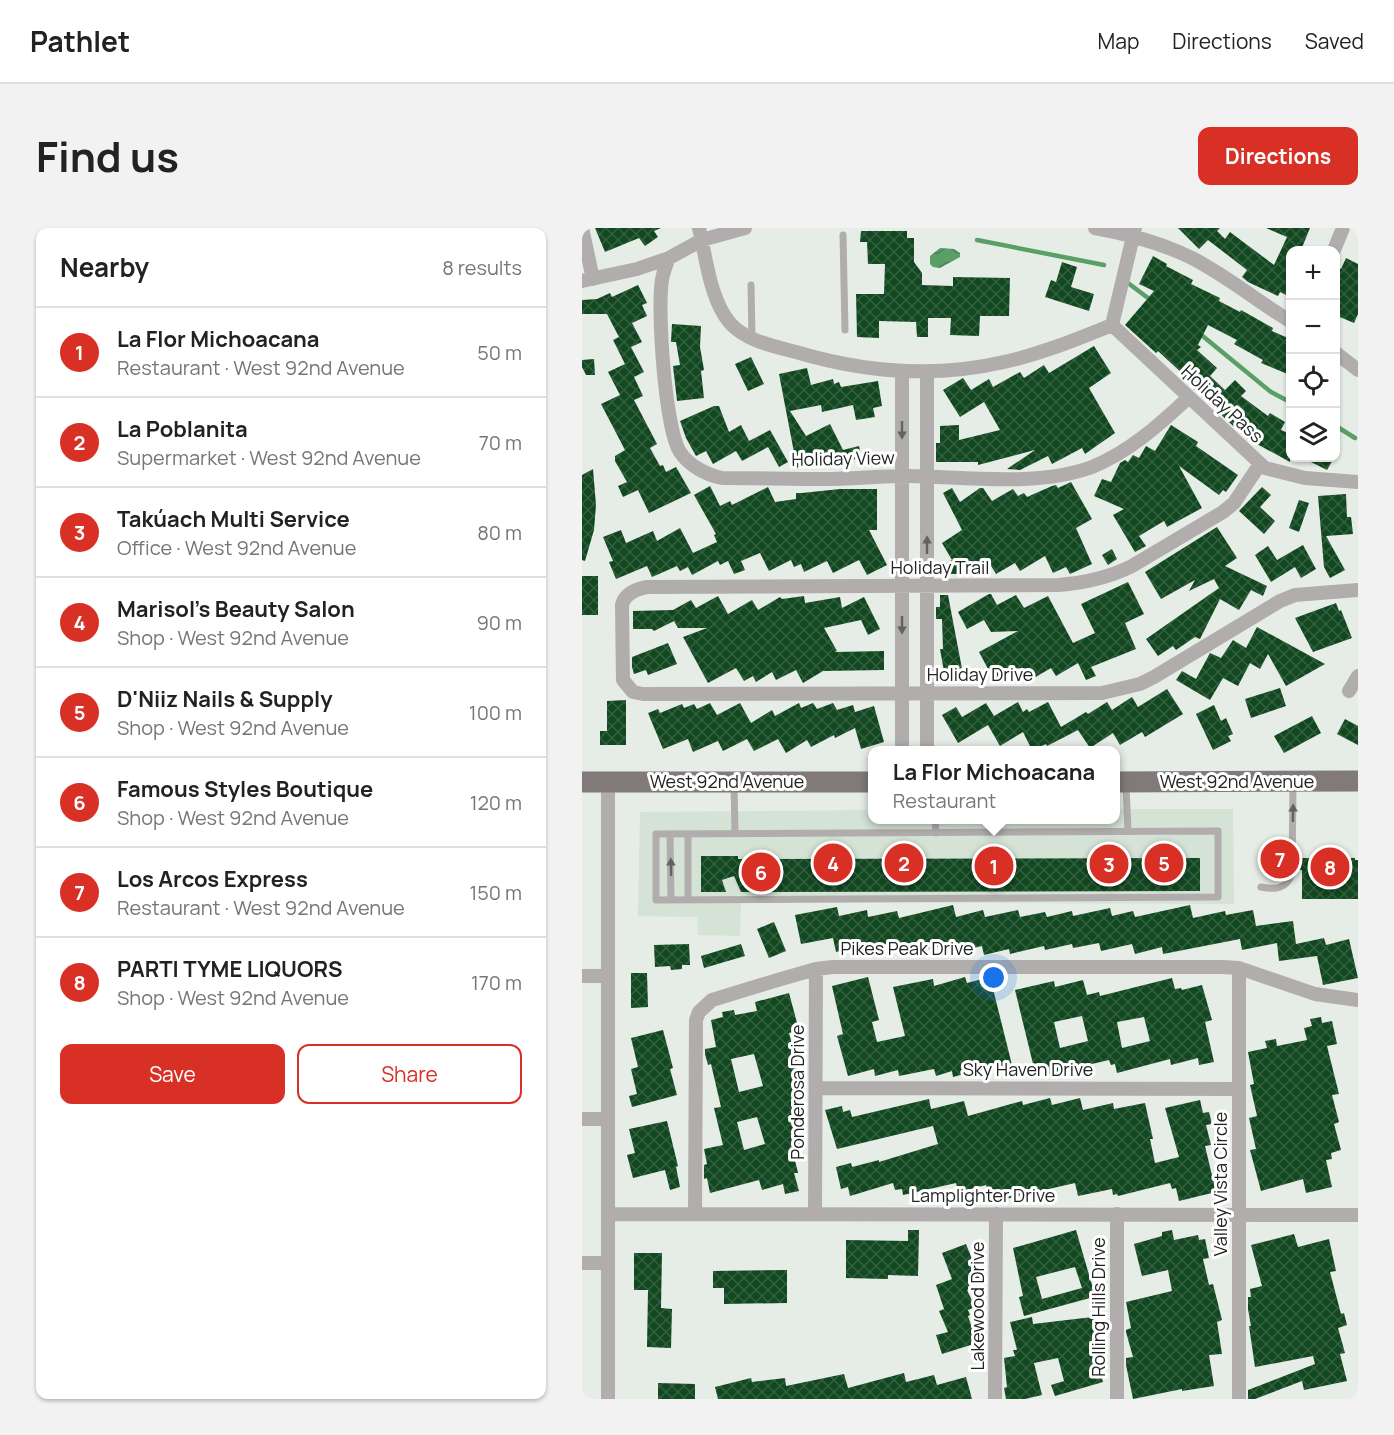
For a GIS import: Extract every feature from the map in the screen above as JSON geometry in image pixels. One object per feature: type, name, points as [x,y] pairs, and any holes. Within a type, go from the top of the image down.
[{"type":"main road","name":"West 92nd Avenue","points":[[1121,782],[1358,781]]},
{"type":"main road","name":"West 92nd Avenue","points":[[582,783],[868,782]]},
{"type":"street","points":[[582,228],[586,240],[587,280],[637,269],[669,258],[700,234],[745,228]]},
{"type":"street","points":[[1095,228],[1134,232],[1193,259],[1286,318]]},
{"type":"street","points":[[1335,246],[1342,228]]},
{"type":"street","points":[[700,234],[717,299],[726,317],[741,332],[752,338],[821,360],[865,367],[927,372],[1003,363],[1063,345],[1112,325],[1134,232]]},
{"type":"street","name":"Holiday View","points":[[669,258],[661,290],[664,372],[672,437],[686,460],[712,476],[824,479],[902,476],[1029,478],[1062,476],[1092,466],[1138,441],[1188,398]]},
{"type":"street","name":"Holiday Pass","points":[[1112,325],[1260,464],[1272,471],[1305,478],[1358,482]]},
{"type":"street","points":[[1336,354],[1358,370]]},
{"type":"street","points":[[902,371],[902,746]]},
{"type":"street","points":[[927,372],[927,746]]},
{"type":"street","name":"Holiday Trail","points":[[622,641],[624,600],[636,589],[647,586],[927,586],[1083,583],[1117,573],[1163,549],[1223,512],[1242,494],[1260,464]]},
{"type":"street","name":"Holiday Drive","points":[[622,641],[623,680],[633,692],[643,694],[1102,693],[1119,690],[1154,677],[1280,601],[1296,595],[1358,590]]},
{"type":"street","points":[[1349,690],[1358,676]]},
{"type":"street","points":[[608,782],[608,1399]]},
{"type":"street","name":"Pikes Peak Drive","points":[[695,1214],[696,1020],[699,1012],[712,1000],[816,969],[833,967],[1239,968],[1300,990],[1340,999],[1358,1000]]},
{"type":"street","name":"Valley Vista Circle","points":[[1239,968],[1239,1399]]},
{"type":"street","name":"Ponderosa Drive","points":[[815,1214],[816,969]]},
{"type":"street","points":[[582,976],[608,976]]},
{"type":"street","name":"Sky Haven Drive","points":[[817,1088],[1239,1089]]},
{"type":"street","points":[[582,1119],[608,1119]]},
{"type":"street","name":"Lamplighter Drive","points":[[608,1214],[1358,1215]]},
{"type":"street","name":"Lakewood Drive","points":[[995,1399],[996,1214]]},
{"type":"street","name":"Rolling Hills Drive","points":[[1117,1214],[1117,1399]]},
{"type":"street","points":[[582,1263],[608,1263]]},
{"type":"lane","points":[[843,235],[845,330]]},
{"type":"lane","points":[[751,285],[752,338]]},
{"type":"lane","points":[[1261,887],[1281,888],[1287,885],[1292,874],[1293,781]]},
{"type":"lane","points":[[734,782],[735,834]]},
{"type":"lane","points":[[1121,782],[1128,831]]},
{"type":"lane","points":[[935,824],[936,832]]},
{"type":"lane","points":[[1128,831],[1218,831],[1218,897],[656,900],[656,834],[1128,831]]},
{"type":"lane","points":[[670,834],[671,900]]},
{"type":"lane","points":[[688,834],[688,900]]},
{"type":"shaded area","points":[[1120,809],[1233,809],[1234,904],[741,902],[740,936],[698,935],[697,917],[638,916],[640,812],[868,810],[868,824],[1120,824]]},
{"type":"water","points":[[940,248],[954,249],[960,253],[960,257],[940,268],[933,267],[930,264],[930,256]]},
{"type":"building","points":[[595,228],[661,228],[654,231],[658,237],[645,246],[639,238],[605,252]]},
{"type":"building","points":[[1178,228],[1220,228],[1217,231],[1225,239],[1230,232],[1274,265],[1287,237],[1266,228],[1310,228],[1303,246],[1286,246],[1286,295],[1280,292],[1278,296],[1248,282],[1242,277],[1247,270],[1208,240],[1199,249]]},
{"type":"building","points":[[861,231],[907,231],[907,238],[914,238],[914,262],[922,273],[922,285],[953,286],[953,277],[1010,278],[1009,316],[980,316],[979,336],[950,335],[951,318],[928,318],[928,337],[917,337],[916,322],[879,321],[879,338],[857,337],[856,294],[884,294],[885,264],[868,264],[867,242],[860,242]]},
{"type":"building","points":[[1153,256],[1167,264],[1166,266],[1193,280],[1191,284],[1220,298],[1219,301],[1240,312],[1241,310],[1273,328],[1272,331],[1286,337],[1286,373],[1261,363],[1263,360],[1234,344],[1237,340],[1208,325],[1198,345],[1201,347],[1197,350],[1217,368],[1210,376],[1225,390],[1235,380],[1246,391],[1241,396],[1268,416],[1270,413],[1285,422],[1281,430],[1286,432],[1286,460],[1246,438],[1182,378],[1184,375],[1125,325],[1154,291],[1139,284]]},
{"type":"building","points":[[1346,258],[1358,264],[1358,314],[1354,323],[1340,317],[1341,269]]},
{"type":"building","points":[[1062,262],[1077,267],[1071,287],[1094,294],[1089,311],[1045,297],[1051,280],[1056,282]]},
{"type":"building","points":[[638,285],[647,303],[642,305],[647,316],[632,323],[642,342],[631,347],[644,372],[634,377],[643,396],[634,400],[657,444],[650,448],[660,466],[663,465],[666,472],[676,467],[691,493],[649,513],[638,490],[623,497],[618,486],[627,482],[615,461],[615,456],[625,450],[601,404],[620,395],[608,372],[625,364],[613,340],[619,337],[607,314],[582,314],[582,300],[597,299],[610,293],[612,297]]},
{"type":"building","points":[[672,324],[701,326],[700,347],[704,370],[701,371],[704,398],[677,401],[673,366],[680,365],[676,342],[671,342]]},
{"type":"building","points":[[1094,346],[1111,373],[1089,388],[1115,433],[1085,454],[1082,448],[1052,464],[1048,456],[1020,470],[1007,469],[1035,450],[978,465],[978,462],[936,462],[936,443],[940,443],[940,426],[959,425],[959,440],[1000,430],[984,402],[960,417],[943,390],[963,378],[971,390],[989,379],[993,387],[1020,372],[1024,378],[1044,365],[1049,373]]},
{"type":"building","points":[[751,357],[764,384],[748,391],[735,364]]},
{"type":"building","points":[[594,359],[595,375],[586,375],[582,367],[582,360]]},
{"type":"building","points":[[807,368],[811,385],[833,379],[834,384],[839,382],[841,387],[878,381],[882,406],[873,408],[875,417],[856,420],[853,405],[822,412],[821,405],[790,411],[806,436],[830,424],[843,450],[859,446],[861,456],[839,467],[833,454],[813,466],[809,460],[797,468],[779,374]]},
{"type":"building","points":[[719,406],[729,432],[741,425],[749,441],[770,430],[788,462],[779,467],[768,447],[742,461],[736,451],[713,464],[706,451],[696,456],[680,421]]},
{"type":"building","points":[[1171,425],[1198,442],[1196,446],[1238,475],[1226,492],[1223,490],[1219,495],[1179,466],[1202,508],[1167,527],[1164,521],[1139,536],[1146,546],[1135,552],[1113,515],[1124,509],[1094,496],[1102,479],[1111,482],[1120,463],[1125,460],[1128,462],[1133,455],[1139,458],[1146,446],[1155,451]]},
{"type":"building","points":[[1311,462],[1332,462],[1327,470]]},
{"type":"building","points":[[593,469],[596,505],[594,530],[585,561],[582,560],[582,475]]},
{"type":"building","points":[[1071,482],[1092,519],[1076,528],[1092,564],[1070,574],[1066,567],[1053,573],[1045,556],[1020,571],[1015,563],[996,574],[987,559],[961,574],[946,574],[941,566],[952,560],[942,543],[962,530],[943,493],[952,488],[960,502],[983,488],[992,501],[1013,489],[1018,496],[1024,493],[1027,497],[1052,486],[1056,485],[1058,488]]},
{"type":"building","points":[[710,486],[720,506],[730,501],[732,505],[768,487],[775,502],[796,499],[796,493],[840,489],[877,489],[877,530],[869,530],[887,565],[867,575],[859,560],[833,573],[827,561],[804,572],[801,564],[794,567],[791,560],[769,571],[760,553],[741,561],[745,570],[734,574],[728,561],[720,565],[718,561],[692,575],[688,567],[680,571],[677,566],[652,577],[647,566],[616,579],[609,562],[613,561],[603,537],[621,530],[626,543],[653,531],[657,541],[680,528],[693,553],[717,542],[714,535],[716,534],[694,495]]},
{"type":"building","points":[[1262,487],[1271,495],[1260,507],[1275,521],[1264,534],[1239,511]]},
{"type":"building","points":[[1346,494],[1347,517],[1351,517],[1353,534],[1326,536],[1345,570],[1330,578],[1324,567],[1318,496]]},
{"type":"building","points":[[1299,500],[1309,503],[1299,532],[1289,528]]},
{"type":"building","points":[[1217,527],[1237,558],[1225,566],[1267,586],[1263,596],[1251,590],[1239,610],[1220,599],[1200,639],[1195,637],[1176,650],[1173,646],[1158,656],[1146,639],[1219,588],[1214,579],[1189,591],[1195,580],[1161,599],[1145,572]]},
{"type":"building","points":[[1303,545],[1316,569],[1301,578],[1295,567],[1271,582],[1255,555],[1268,546],[1277,560]]},
{"type":"building","points":[[1112,549],[1117,559],[1108,565],[1102,555]]},
{"type":"building","points":[[582,576],[598,576],[598,615],[582,615]]},
{"type":"building","points":[[1128,582],[1144,614],[1125,623],[1136,649],[1091,667],[1096,676],[1086,680],[1078,663],[1056,676],[1051,668],[1027,682],[1019,668],[994,680],[979,652],[1018,631],[991,632],[984,620],[967,629],[958,612],[989,594],[997,605],[1016,595],[1024,608],[1048,596],[1073,643],[1095,633],[1081,604]]},
{"type":"building","points":[[940,595],[948,595],[963,674],[945,677],[940,649],[943,649],[942,619],[936,619],[936,607],[940,607]]},
{"type":"building","points":[[718,596],[728,614],[752,600],[758,610],[780,597],[782,599],[804,596],[805,603],[840,597],[842,608],[864,597],[880,629],[868,635],[861,620],[824,628],[837,651],[834,652],[884,651],[884,670],[823,671],[803,683],[796,670],[776,680],[772,672],[756,682],[753,676],[744,681],[736,668],[708,683],[683,637],[707,628],[678,628],[674,621],[654,631],[652,629],[633,629],[633,611],[673,610],[691,600],[696,608]]},
{"type":"building","points":[[1336,603],[1352,638],[1313,652],[1295,618]]},
{"type":"building","points":[[1257,627],[1325,664],[1286,686],[1268,654],[1260,669],[1250,663],[1238,686],[1223,678],[1210,700],[1176,680],[1182,671],[1196,679],[1210,653],[1221,658],[1233,640],[1246,648]]},
{"type":"building","points":[[668,643],[677,664],[648,675],[646,670],[634,674],[632,657]]},
{"type":"building","points":[[1280,688],[1286,706],[1251,718],[1245,699]]},
{"type":"building","points":[[1167,689],[1183,714],[1145,737],[1142,732],[1120,745],[1113,733],[1093,746],[1089,746],[1078,730],[1047,746],[1046,744],[1030,746],[1023,732],[1000,746],[988,725],[958,743],[942,715],[956,707],[962,717],[986,703],[994,716],[1018,702],[1023,712],[1027,709],[1029,712],[1048,702],[1061,727],[1107,702],[1112,710],[1132,697],[1138,707]]},
{"type":"building","points":[[626,700],[626,745],[600,745],[600,731],[607,731],[607,701]]},
{"type":"building","points":[[710,703],[717,715],[740,703],[751,723],[772,710],[775,716],[799,703],[801,708],[813,703],[817,709],[833,703],[837,710],[853,705],[855,712],[874,706],[884,742],[861,749],[855,728],[835,738],[834,735],[811,747],[807,740],[786,753],[778,739],[754,751],[747,739],[723,751],[718,741],[693,752],[688,739],[663,749],[648,713],[658,709],[660,713],[682,704],[684,708],[694,704],[697,709]]},
{"type":"building","points":[[1214,705],[1221,721],[1226,718],[1233,734],[1228,736],[1231,741],[1213,750],[1196,714]]},
{"type":"building","points":[[1312,716],[1321,733],[1284,753],[1274,736]]},
{"type":"building","points":[[1345,719],[1358,726],[1358,745],[1337,734]]},
{"type":"building","points":[[1275,848],[1285,849],[1286,869],[1274,869]]},
{"type":"building","points":[[701,856],[738,856],[738,859],[1200,858],[1200,891],[741,892],[734,876],[722,880],[726,892],[701,892]]},
{"type":"building","points":[[1298,858],[1355,858],[1358,860],[1358,899],[1302,899],[1302,870],[1298,870]]},
{"type":"building","points":[[953,905],[956,917],[983,910],[985,917],[1018,910],[1020,917],[1045,912],[1047,917],[1072,911],[1073,916],[1110,908],[1112,916],[1133,911],[1135,917],[1190,905],[1193,918],[1225,911],[1226,915],[1253,910],[1256,926],[1293,921],[1296,944],[1324,938],[1326,945],[1349,939],[1358,978],[1323,985],[1317,956],[1279,961],[1277,943],[1242,950],[1240,939],[1163,954],[1162,947],[1135,954],[1132,944],[1101,951],[1099,943],[1073,948],[1072,944],[1045,950],[1044,946],[1010,954],[1009,949],[984,955],[982,946],[944,955],[942,946],[922,950],[920,941],[887,948],[886,944],[864,950],[864,946],[836,952],[833,938],[801,944],[795,915],[837,907],[839,916],[867,910],[868,917],[897,911],[899,918]]},
{"type":"building","points":[[774,922],[786,951],[769,958],[757,929]]},
{"type":"building","points":[[689,944],[690,965],[682,965],[682,969],[671,970],[670,966],[655,967],[654,945]]},
{"type":"building","points":[[741,944],[745,956],[704,968],[701,956]]},
{"type":"building","points":[[631,973],[647,973],[648,1007],[631,1008]]},
{"type":"building","points":[[868,977],[879,1020],[872,1022],[877,1042],[905,1036],[893,987],[933,979],[934,986],[965,977],[967,983],[990,977],[1012,1065],[988,1070],[987,1068],[953,1077],[952,1071],[936,1076],[934,1069],[899,1076],[898,1070],[875,1076],[874,1069],[848,1076],[837,1036],[843,1034],[832,986]]},
{"type":"building","points":[[1172,978],[1175,989],[1181,988],[1182,990],[1202,985],[1212,1020],[1205,1022],[1214,1062],[1199,1065],[1198,1058],[1171,1065],[1170,1059],[1117,1073],[1115,1064],[1111,1065],[1109,1060],[1049,1074],[1048,1069],[1035,1072],[1015,990],[1054,981],[1055,987],[1083,980],[1087,995],[1099,992],[1100,996]],"holes":[[[1082,1016],[1088,1041],[1060,1048],[1054,1022]],[[1144,1017],[1150,1041],[1122,1048],[1117,1022]]]},
{"type":"building","points":[[789,993],[799,1030],[789,1033],[801,1088],[794,1090],[801,1116],[795,1118],[802,1146],[792,1148],[798,1173],[794,1173],[799,1191],[785,1194],[783,1184],[762,1190],[759,1180],[710,1193],[707,1178],[704,1179],[704,1165],[707,1164],[704,1149],[723,1145],[714,1108],[721,1107],[711,1064],[708,1065],[705,1054],[705,1049],[716,1047],[711,1020],[723,1017],[722,1012],[734,1010],[735,1015],[757,1011],[755,1002]],"holes":[[[754,1054],[763,1086],[739,1092],[731,1059]],[[757,1117],[765,1144],[744,1150],[737,1122]]]},
{"type":"building","points":[[1321,1017],[1322,1023],[1332,1021],[1337,1044],[1327,1046],[1339,1094],[1332,1095],[1339,1122],[1334,1124],[1341,1150],[1331,1153],[1332,1159],[1326,1160],[1332,1187],[1306,1193],[1303,1179],[1261,1191],[1250,1150],[1256,1149],[1249,1118],[1257,1116],[1250,1085],[1254,1084],[1248,1052],[1267,1048],[1265,1041],[1276,1039],[1277,1046],[1307,1040],[1304,1028],[1312,1026],[1310,1019]]},
{"type":"building","points":[[663,1030],[677,1095],[632,1107],[629,1096],[637,1094],[631,1069],[638,1067],[631,1038]]},
{"type":"building","points":[[1050,1098],[1052,1105],[1080,1098],[1083,1110],[1113,1103],[1114,1109],[1145,1103],[1153,1139],[1150,1139],[1155,1163],[1179,1157],[1165,1108],[1200,1100],[1203,1113],[1209,1112],[1212,1124],[1206,1125],[1211,1145],[1205,1146],[1216,1192],[1179,1201],[1176,1188],[1172,1189],[1170,1183],[1118,1196],[1113,1195],[1112,1189],[1078,1196],[1075,1183],[997,1201],[997,1198],[990,1200],[986,1185],[963,1191],[962,1187],[957,1188],[956,1183],[903,1195],[902,1189],[895,1190],[893,1183],[850,1196],[848,1187],[841,1189],[836,1167],[851,1163],[852,1167],[879,1160],[879,1162],[938,1144],[933,1126],[837,1149],[825,1110],[842,1106],[843,1112],[850,1110],[852,1117],[929,1099],[931,1109],[964,1101],[968,1116],[1022,1101],[1023,1105]]},
{"type":"building","points":[[667,1121],[678,1166],[676,1167],[680,1187],[670,1190],[665,1170],[633,1178],[627,1155],[635,1153],[629,1129]]},
{"type":"building","points":[[908,1230],[919,1230],[918,1276],[888,1275],[888,1279],[846,1278],[846,1240],[908,1241]]},
{"type":"building","points":[[1076,1230],[1092,1285],[1098,1284],[1101,1295],[1024,1316],[1019,1297],[1023,1296],[1013,1248]],"holes":[[[1075,1267],[1082,1288],[1042,1299],[1036,1277]]]},
{"type":"building","points":[[1172,1230],[1174,1240],[1198,1235],[1199,1240],[1205,1239],[1209,1258],[1203,1259],[1209,1285],[1213,1284],[1222,1320],[1217,1322],[1222,1354],[1209,1355],[1214,1386],[1182,1391],[1182,1389],[1133,1399],[1126,1365],[1126,1358],[1133,1357],[1126,1332],[1131,1328],[1126,1302],[1172,1291],[1168,1270],[1142,1276],[1134,1244],[1162,1236],[1162,1232]]},
{"type":"building","points":[[1294,1234],[1298,1247],[1329,1239],[1336,1271],[1330,1272],[1341,1314],[1344,1313],[1347,1325],[1338,1328],[1345,1353],[1340,1354],[1347,1381],[1304,1390],[1302,1381],[1255,1399],[1248,1399],[1248,1390],[1315,1364],[1313,1356],[1255,1367],[1249,1326],[1251,1326],[1248,1297],[1251,1297],[1250,1289],[1262,1286],[1251,1245]]},
{"type":"building","points":[[966,1244],[980,1279],[969,1284],[971,1289],[967,1290],[975,1307],[968,1310],[970,1315],[968,1316],[977,1343],[942,1354],[936,1335],[948,1332],[939,1311],[944,1309],[936,1285],[952,1279],[942,1253]]},
{"type":"building","points":[[634,1253],[662,1253],[661,1308],[672,1309],[671,1348],[647,1347],[648,1290],[634,1290]]},
{"type":"building","points":[[787,1270],[787,1303],[724,1304],[724,1288],[713,1288],[713,1271]]},
{"type":"building","points":[[1101,1316],[1103,1334],[1097,1334],[1102,1354],[1095,1355],[1103,1382],[1055,1396],[1051,1385],[1064,1381],[1058,1358],[1034,1363],[1042,1395],[1025,1399],[1006,1399],[1004,1358],[1015,1356],[1013,1350],[1017,1350],[1010,1322],[1032,1317],[1033,1324]]},
{"type":"building","points":[[904,1373],[906,1382],[934,1375],[937,1385],[966,1377],[972,1399],[718,1399],[715,1387],[751,1378],[752,1382],[785,1378],[786,1386],[844,1374],[848,1388]]},
{"type":"building","points":[[658,1383],[695,1384],[695,1399],[658,1399]]},
{"type":"waterway","points":[[977,240],[1104,265]]},
{"type":"waterway","points":[[1128,283],[1152,301]]},
{"type":"waterway","points":[[1199,333],[1271,392],[1286,400]]},
{"type":"waterway","points":[[1340,429],[1355,438]]},
{"type":"place","name":"Los Arcos Express","points":[[1280,859]]},
{"type":"place","name":"Marisol's Beauty Salon","points":[[833,863]]},
{"type":"place","name":"La Poblanita","points":[[904,863]]},
{"type":"place","name":"D'Niiz Nails & Supply","points":[[1164,863]]},
{"type":"place","name":"Takúach Multi Service","points":[[1109,864]]},
{"type":"place","name":"La Flor Michoacana","points":[[994,866]]},
{"type":"place","name":"PARTI TYME LIQUORS","points":[[1330,867]]},
{"type":"place","name":"Famous Styles Boutique","points":[[761,872]]}]
